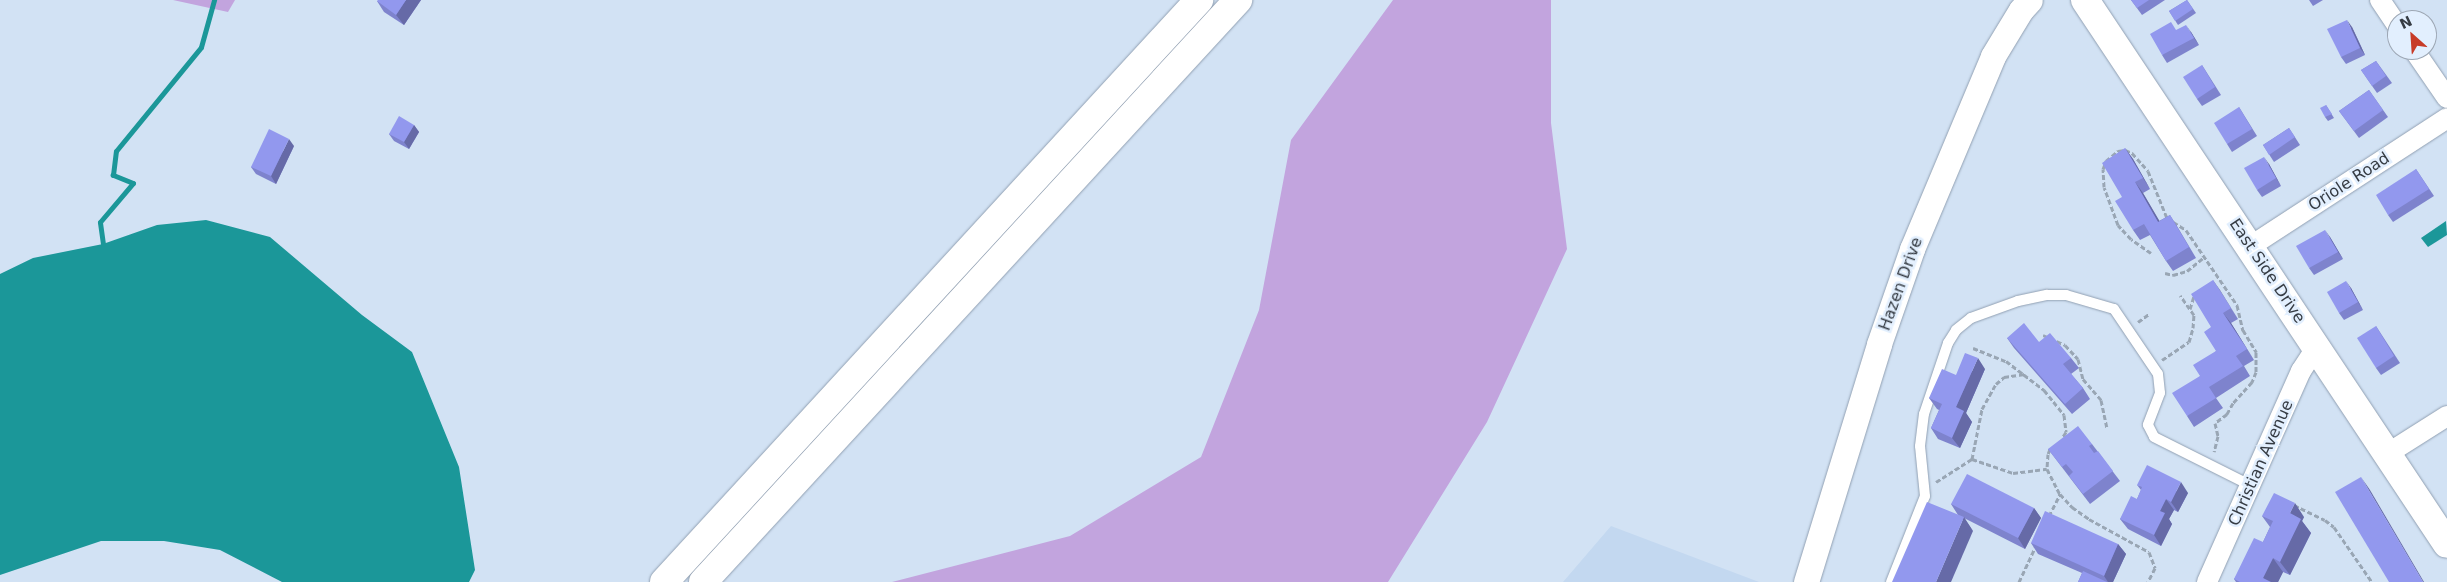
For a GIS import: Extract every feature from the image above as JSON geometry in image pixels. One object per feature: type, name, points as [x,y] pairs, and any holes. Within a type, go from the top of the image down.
[{"type":"main road","points":[[664,582],[1199,0]]},
{"type":"main road","points":[[703,582],[1238,0]]},
{"type":"main road","name":"East Side Drive","points":[[2085,0],[2251,246],[2447,544]]},
{"type":"street","name":"Hazen Drive","points":[[1806,582],[1879,344],[1912,249],[1993,56],[2021,10],[2030,0]]},
{"type":"street","points":[[2421,60],[2447,98]]},
{"type":"street","name":"Oriole Road","points":[[2251,246],[2447,118]]},
{"type":"street","name":"Christian Avenue","points":[[2207,582],[2252,486],[2301,371],[2317,346]]},
{"type":"street","points":[[2387,454],[2447,416]]},
{"type":"lane","points":[[1891,582],[1925,496],[1920,446],[1924,414],[1945,352],[1956,330],[1971,318],[1993,308],[2047,295],[2066,295],[2114,309],[2158,374],[2160,394],[2148,425],[2154,437],[2252,486]]},
{"type":"path","points":[[2151,253],[2131,240],[2118,224],[2104,187],[2103,169],[2106,160],[2118,151],[2125,150],[2139,158],[2152,180],[2167,218],[2186,230],[2237,305],[2243,330],[2253,344],[2257,361],[2252,382],[2227,414],[2215,424],[2218,443]]},
{"type":"path","points":[[2165,273],[2173,275],[2187,271],[2204,257]]},
{"type":"path","points":[[2214,283],[2222,284]]},
{"type":"path","points":[[2190,310],[2196,292]]},
{"type":"path","points":[[2176,350],[2189,342],[2194,315],[2180,295]]},
{"type":"path","points":[[2043,335],[2065,345],[2078,359],[2083,379],[2101,400],[2107,428]]},
{"type":"path","points":[[1973,348],[2006,361],[2044,390],[2064,415],[2066,432],[2058,442]]},
{"type":"path","points":[[1925,490],[1972,458],[1982,408],[1996,384],[2004,378],[2025,374]]},
{"type":"path","points":[[2052,446],[2048,454],[2047,469],[2060,494],[2072,507],[2094,523],[2149,552],[2155,568],[2148,582]]},
{"type":"path","points":[[1972,458],[2013,473],[2047,469]]},
{"type":"path","points":[[2048,520],[2060,494]]},
{"type":"path","points":[[2292,504],[2334,527],[2372,582]]},
{"type":"path","points":[[2019,582],[2039,538]]},
{"type":"shaded area","points":[[173,0],[235,0],[228,12]]},
{"type":"shaded area","points":[[1393,0],[1551,0],[1551,123],[1567,249],[1487,422],[1388,582],[892,582],[1070,536],[1201,457],[1259,310],[1291,140]]},
{"type":"shaded area","points":[[206,220],[270,237],[362,315],[412,352],[459,467],[475,570],[469,582],[282,582],[220,550],[164,541],[101,541],[0,575],[0,274],[33,258],[103,244],[157,225]]},
{"type":"shaded area","points":[[2446,221],[2447,235],[2428,247],[2421,238]]},
{"type":"shaded area","points":[[1611,526],[1759,582],[1563,582]]},
{"type":"building","points":[[378,0],[406,0],[396,15]]},
{"type":"building","points":[[2131,0],[2149,0],[2137,8]]},
{"type":"building","points":[[2187,0],[2193,9],[2175,21],[2169,11]]},
{"type":"building","points":[[2347,20],[2360,48],[2341,57],[2327,29]]},
{"type":"building","points":[[2171,22],[2176,30],[2186,25],[2194,38],[2162,55],[2150,34]]},
{"type":"building","points":[[2376,61],[2386,76],[2372,86],[2361,70]]},
{"type":"building","points":[[2202,65],[2215,87],[2197,99],[2183,77]]},
{"type":"building","points":[[2369,90],[2383,110],[2354,131],[2339,111]]},
{"type":"building","points":[[2326,105],[2332,114],[2325,117],[2320,108]]},
{"type":"building","points":[[2239,107],[2252,129],[2227,144],[2214,123]]},
{"type":"building","points":[[399,116],[414,125],[404,142],[389,134]]},
{"type":"building","points":[[2289,128],[2295,137],[2269,155],[2263,145]]},
{"type":"building","points":[[269,129],[289,139],[271,176],[251,167]]},
{"type":"building","points":[[2125,148],[2143,178],[2135,182],[2158,222],[2170,215],[2189,247],[2166,261],[2144,224],[2133,230],[2115,201],[2122,197],[2102,163]]},
{"type":"building","points":[[2264,157],[2276,178],[2257,190],[2244,168]]},
{"type":"building","points":[[2416,169],[2429,189],[2388,215],[2376,195]]},
{"type":"building","points":[[2325,230],[2338,252],[2309,268],[2296,246]]},
{"type":"building","points":[[2213,280],[2231,308],[2223,313],[2247,349],[2236,356],[2243,366],[2209,387],[2216,398],[2187,416],[2172,393],[2200,376],[2193,365],[2216,351],[2204,332],[2211,327],[2191,294]]},
{"type":"building","points":[[2346,281],[2358,302],[2339,313],[2327,292]]},
{"type":"building","points":[[2024,323],[2039,342],[2050,333],[2071,358],[2063,364],[2083,388],[2065,404],[2007,338]]},
{"type":"building","points":[[2376,326],[2394,356],[2376,368],[2357,338]]},
{"type":"building","points":[[1965,353],[1978,358],[1956,407],[1964,411],[1952,438],[1931,428],[1942,404],[1929,398],[1942,369],[1956,375]]},
{"type":"building","points":[[2078,426],[2092,444],[2089,446],[2094,453],[2098,451],[2113,471],[2083,494],[2069,476],[2073,472],[2066,464],[2062,467],[2048,449]]},
{"type":"building","points":[[2147,465],[2181,482],[2171,502],[2166,499],[2160,511],[2165,513],[2154,535],[2120,519],[2131,496],[2137,499],[2142,487],[2137,485]]},
{"type":"building","points":[[1967,474],[2034,508],[2018,538],[1951,504]]},
{"type":"building","points":[[2361,477],[2423,582],[2389,582],[2335,492]]},
{"type":"building","points":[[2274,493],[2295,503],[2290,513],[2301,519],[2280,562],[2273,558],[2263,578],[2271,582],[2240,582],[2234,579],[2254,538],[2263,542],[2273,521],[2262,516]]},
{"type":"building","points":[[1927,502],[1964,517],[1936,582],[1892,582]]},
{"type":"building","points":[[2045,511],[2118,544],[2104,576],[2031,543]]},
{"type":"building","points":[[2083,571],[2107,582],[2078,582]]},
{"type":"waterway","points":[[103,244],[100,222],[133,183],[113,175],[116,151],[201,47],[214,0]]}]
